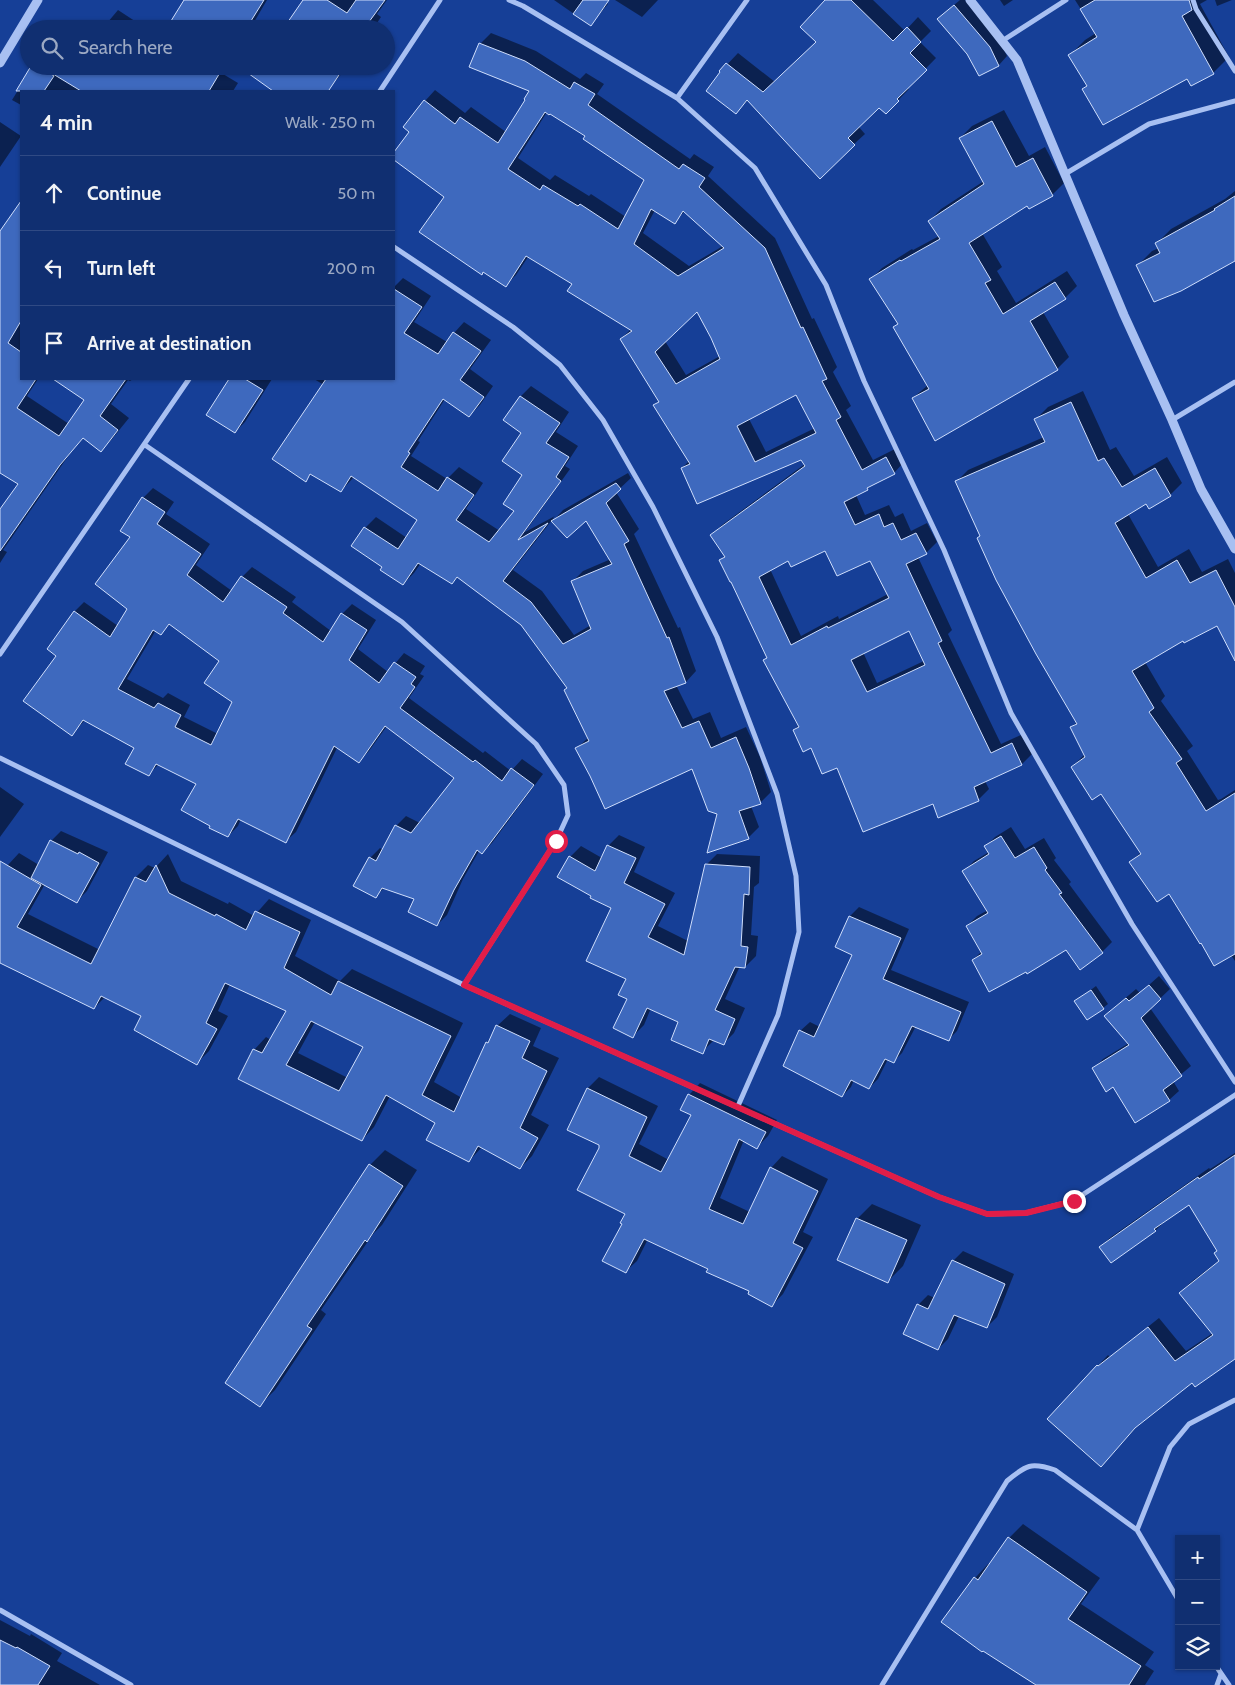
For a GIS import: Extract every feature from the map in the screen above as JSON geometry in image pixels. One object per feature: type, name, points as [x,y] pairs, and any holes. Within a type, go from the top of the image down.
[{"type":"street","points":[[26,20],[38,0]]},
{"type":"street","points":[[395,68],[440,0]]},
{"type":"street","points":[[508,0],[523,6],[677,98],[755,168],[826,285],[864,381],[944,550],[1011,713],[1132,924],[1235,1082]]},
{"type":"street","points":[[677,98],[747,0]]},
{"type":"street","points":[[970,0],[1017,60],[1124,315],[1201,489],[1235,549]]},
{"type":"street","points":[[1002,41],[1066,0]]},
{"type":"street","points":[[1193,0],[1196,9],[1235,71]]},
{"type":"street","points":[[0,63],[20,30]]},
{"type":"street","points":[[381,90],[391,75]]},
{"type":"street","points":[[1065,174],[1149,124],[1235,101]]},
{"type":"street","points":[[395,248],[513,328],[560,365],[603,420],[653,507],[717,637],[777,794],[796,876],[800,932],[778,1015],[738,1106]]},
{"type":"street","points":[[0,654],[189,380]]},
{"type":"street","points":[[1172,420],[1235,382]]},
{"type":"street","points":[[145,445],[402,622],[536,744],[564,785],[568,815],[556,841],[464,985]]},
{"type":"street","points":[[0,758],[464,985],[939,1197],[987,1214],[1026,1213],[1074,1201],[1235,1096]]},
{"type":"street","points":[[1137,1530],[1170,1447],[1190,1424],[1235,1400]]},
{"type":"street","points":[[882,1685],[1007,1481],[1022,1468],[1039,1465],[1055,1470],[1137,1530],[1175,1594]]},
{"type":"street","points":[[0,1610],[131,1685]]},
{"type":"street","points":[[1218,1670],[1229,1685]]},
{"type":"street","points":[[1217,1685],[1221,1674]]},
{"type":"building","points":[[184,0],[264,0],[252,20],[172,20]]},
{"type":"building","points":[[303,0],[327,0],[347,13],[356,0],[385,0],[370,20],[289,20]]},
{"type":"building","points":[[583,0],[609,0],[591,26],[573,14]]},
{"type":"building","points":[[825,0],[851,0],[893,41],[907,27],[921,42],[910,53],[927,70],[897,99],[899,101],[886,114],[879,108],[848,138],[855,145],[820,179],[747,100],[736,114],[706,91],[726,63],[763,92],[816,42],[800,27]]},
{"type":"building","points":[[1095,0],[1189,0],[1192,10],[1182,16],[1214,74],[1191,86],[1187,79],[1103,125],[1082,89],[1087,86],[1068,55],[1097,37],[1080,9]]},
{"type":"building","points":[[954,5],[990,47],[999,66],[979,76],[967,54],[937,19]]},
{"type":"building","points":[[479,43],[525,61],[570,89],[574,82],[595,94],[588,105],[679,169],[683,164],[705,178],[699,187],[765,248],[801,328],[803,327],[827,379],[822,381],[841,417],[836,420],[862,470],[886,457],[895,474],[844,502],[855,525],[879,514],[884,527],[893,523],[901,540],[916,533],[927,554],[906,564],[942,641],[938,643],[991,753],[1012,743],[1022,765],[974,787],[979,801],[938,818],[933,804],[863,832],[837,768],[822,774],[811,748],[803,752],[793,730],[799,727],[763,660],[767,658],[719,560],[725,557],[710,535],[805,466],[801,460],[697,504],[681,468],[690,464],[653,405],[659,402],[620,339],[632,331],[567,291],[572,284],[526,256],[506,287],[483,272],[482,275],[419,232],[444,197],[395,161],[395,151],[409,132],[403,127],[424,100],[455,124],[460,117],[498,143],[529,91],[469,67]],"holes":[[[545,112],[585,136],[583,139],[644,180],[618,229],[580,204],[578,206],[543,185],[540,190],[508,169]],[[651,209],[675,224],[683,211],[724,248],[678,276],[634,244]],[[697,312],[720,359],[676,384],[655,352]],[[796,395],[816,433],[755,462],[737,426]],[[825,551],[837,576],[870,561],[889,598],[828,628],[827,626],[791,645],[759,577],[788,561],[791,567]],[[909,631],[925,665],[867,692],[851,660]]]},
{"type":"building","points":[[26,75],[54,76],[45,90],[16,91]]},
{"type":"building","points":[[55,75],[219,75],[210,90],[79,90]]},
{"type":"building","points":[[251,75],[339,75],[329,90],[272,90]]},
{"type":"building","points":[[992,121],[1016,167],[1033,158],[1053,196],[1029,209],[1027,206],[969,243],[991,280],[985,283],[1003,314],[1055,282],[1066,299],[1030,321],[1058,370],[935,441],[912,398],[929,389],[893,327],[898,324],[869,279],[940,239],[928,221],[984,184],[959,138]]},
{"type":"building","points":[[1235,196],[1235,261],[1181,291],[1154,302],[1136,265],[1160,253],[1155,243],[1215,210]]},
{"type":"building","points":[[20,202],[20,323],[8,343],[20,351],[20,380],[35,380],[17,408],[59,436],[84,400],[54,380],[125,380],[100,416],[118,430],[101,452],[83,438],[60,465],[0,551],[0,509],[18,484],[0,473],[0,231]]},
{"type":"building","points":[[395,290],[422,307],[404,333],[438,354],[453,332],[481,351],[460,380],[484,397],[469,417],[443,399],[408,452],[410,453],[401,467],[438,491],[447,477],[474,495],[456,520],[489,542],[514,511],[503,504],[522,475],[502,461],[521,433],[503,420],[520,396],[560,423],[546,443],[569,457],[556,477],[561,481],[518,540],[548,523],[503,581],[531,602],[563,644],[591,629],[571,581],[612,564],[586,521],[567,538],[551,521],[616,483],[621,489],[606,503],[629,541],[624,544],[667,638],[669,637],[686,683],[664,691],[682,728],[699,721],[711,748],[736,737],[761,804],[739,811],[749,839],[707,853],[717,814],[708,811],[692,769],[605,809],[575,748],[589,741],[564,690],[567,688],[521,625],[457,577],[452,584],[418,563],[403,585],[380,570],[382,567],[351,546],[364,527],[398,549],[417,520],[351,476],[341,492],[310,474],[306,482],[272,459],[325,380],[395,380]]},
{"type":"building","points":[[228,380],[247,380],[263,390],[235,433],[206,415]]},
{"type":"building","points":[[1071,402],[1098,461],[1104,458],[1122,487],[1155,468],[1171,496],[1149,509],[1146,504],[1115,523],[1146,578],[1177,560],[1190,583],[1216,570],[1235,607],[1235,661],[1217,626],[1184,643],[1183,641],[1132,671],[1154,708],[1149,712],[1182,759],[1176,763],[1206,811],[1235,793],[1235,954],[1214,966],[1169,894],[1157,902],[1129,862],[1141,854],[1101,794],[1092,800],[1071,767],[1085,757],[1070,727],[1077,724],[996,580],[977,538],[980,536],[955,481],[1045,442],[1034,419]]},
{"type":"building","points":[[142,497],[165,512],[157,524],[201,554],[187,575],[223,602],[241,576],[287,607],[283,613],[323,642],[341,613],[367,630],[349,660],[379,683],[394,662],[416,677],[411,684],[415,687],[400,708],[502,781],[511,768],[534,785],[482,854],[477,850],[454,890],[437,926],[408,912],[414,899],[382,888],[376,898],[353,886],[369,857],[376,861],[395,825],[411,833],[454,778],[385,726],[359,763],[334,746],[286,843],[238,819],[228,837],[209,828],[210,826],[181,810],[196,784],[156,764],[149,776],[125,764],[134,748],[83,720],[72,736],[23,701],[56,656],[47,649],[74,611],[110,637],[127,609],[95,584],[130,537],[120,531]],"holes":[[[169,624],[219,661],[204,683],[232,702],[211,745],[175,727],[181,715],[158,703],[154,708],[118,689],[153,630],[161,635]]]},
{"type":"building","points":[[1001,836],[1015,858],[1034,847],[1047,868],[1045,870],[1062,893],[1059,894],[1103,953],[1080,970],[1066,950],[1027,974],[1026,972],[989,992],[972,960],[982,954],[966,926],[988,913],[962,871],[989,854],[984,846]]},
{"type":"building","points":[[50,840],[99,863],[77,903],[31,878]]},
{"type":"building","points":[[607,845],[636,858],[624,883],[665,904],[648,937],[684,955],[705,864],[750,867],[749,895],[744,894],[741,946],[748,947],[745,968],[735,967],[715,1010],[735,1019],[724,1045],[709,1039],[703,1054],[671,1040],[678,1022],[647,1008],[633,1038],[613,1028],[627,999],[618,995],[626,979],[586,961],[611,908],[590,898],[591,896],[557,877],[569,856],[595,871]]},
{"type":"building","points":[[0,861],[41,885],[17,927],[91,964],[135,877],[146,882],[156,865],[169,893],[215,916],[216,914],[246,930],[255,911],[300,932],[284,968],[331,995],[338,981],[451,1036],[422,1095],[454,1112],[486,1042],[488,1043],[496,1025],[530,1041],[522,1058],[547,1071],[520,1128],[538,1138],[520,1169],[478,1146],[469,1162],[426,1140],[435,1123],[386,1095],[362,1141],[238,1079],[253,1049],[262,1053],[286,1011],[225,983],[206,1023],[217,1029],[197,1065],[134,1030],[141,1016],[101,996],[94,1009],[0,963]],"holes":[[[311,1021],[363,1047],[339,1091],[286,1065]]]},
{"type":"building","points":[[849,916],[901,938],[883,979],[961,1012],[949,1041],[912,1026],[894,1063],[885,1059],[869,1089],[851,1080],[842,1097],[783,1066],[799,1030],[814,1037],[852,955],[835,947]]},
{"type":"building","points":[[1149,985],[1161,999],[1141,1018],[1182,1076],[1163,1090],[1170,1101],[1135,1123],[1113,1087],[1106,1092],[1092,1068],[1129,1045],[1104,1016],[1126,998],[1129,1001]]},
{"type":"building","points":[[1091,990],[1104,1009],[1087,1020],[1074,1001]]},
{"type":"building","points":[[587,1088],[647,1117],[629,1156],[661,1172],[691,1115],[680,1110],[688,1094],[766,1132],[757,1149],[739,1139],[709,1209],[743,1224],[770,1167],[818,1191],[793,1243],[803,1248],[772,1307],[748,1294],[749,1291],[706,1272],[708,1269],[644,1239],[626,1273],[602,1261],[622,1224],[620,1223],[625,1214],[577,1190],[599,1148],[599,1145],[567,1130]]},
{"type":"building","points":[[1235,1155],[1235,1359],[1195,1387],[1192,1383],[1135,1428],[1101,1467],[1047,1419],[1097,1365],[1148,1327],[1175,1361],[1213,1335],[1179,1293],[1219,1261],[1214,1253],[1217,1251],[1189,1205],[1154,1229],[1156,1231],[1111,1263],[1099,1247],[1198,1177],[1199,1179]]},
{"type":"building","points":[[369,1164],[403,1186],[367,1242],[365,1240],[307,1326],[312,1329],[260,1407],[225,1383]]},
{"type":"building","points":[[856,1218],[907,1240],[888,1283],[837,1260]]},
{"type":"building","points":[[952,1260],[1005,1284],[987,1328],[954,1315],[938,1350],[903,1334],[917,1304],[928,1309]]},
{"type":"building","points":[[1008,1537],[1087,1592],[1068,1619],[1141,1666],[1129,1685],[1036,1685],[982,1652],[941,1622],[974,1577],[978,1580]]},
{"type":"building","points":[[0,1640],[17,1647],[50,1666],[38,1685],[0,1685]]},
{"type":"route","points":[[556,841],[464,985],[939,1197],[987,1214],[1026,1213],[1074,1201]]}]
